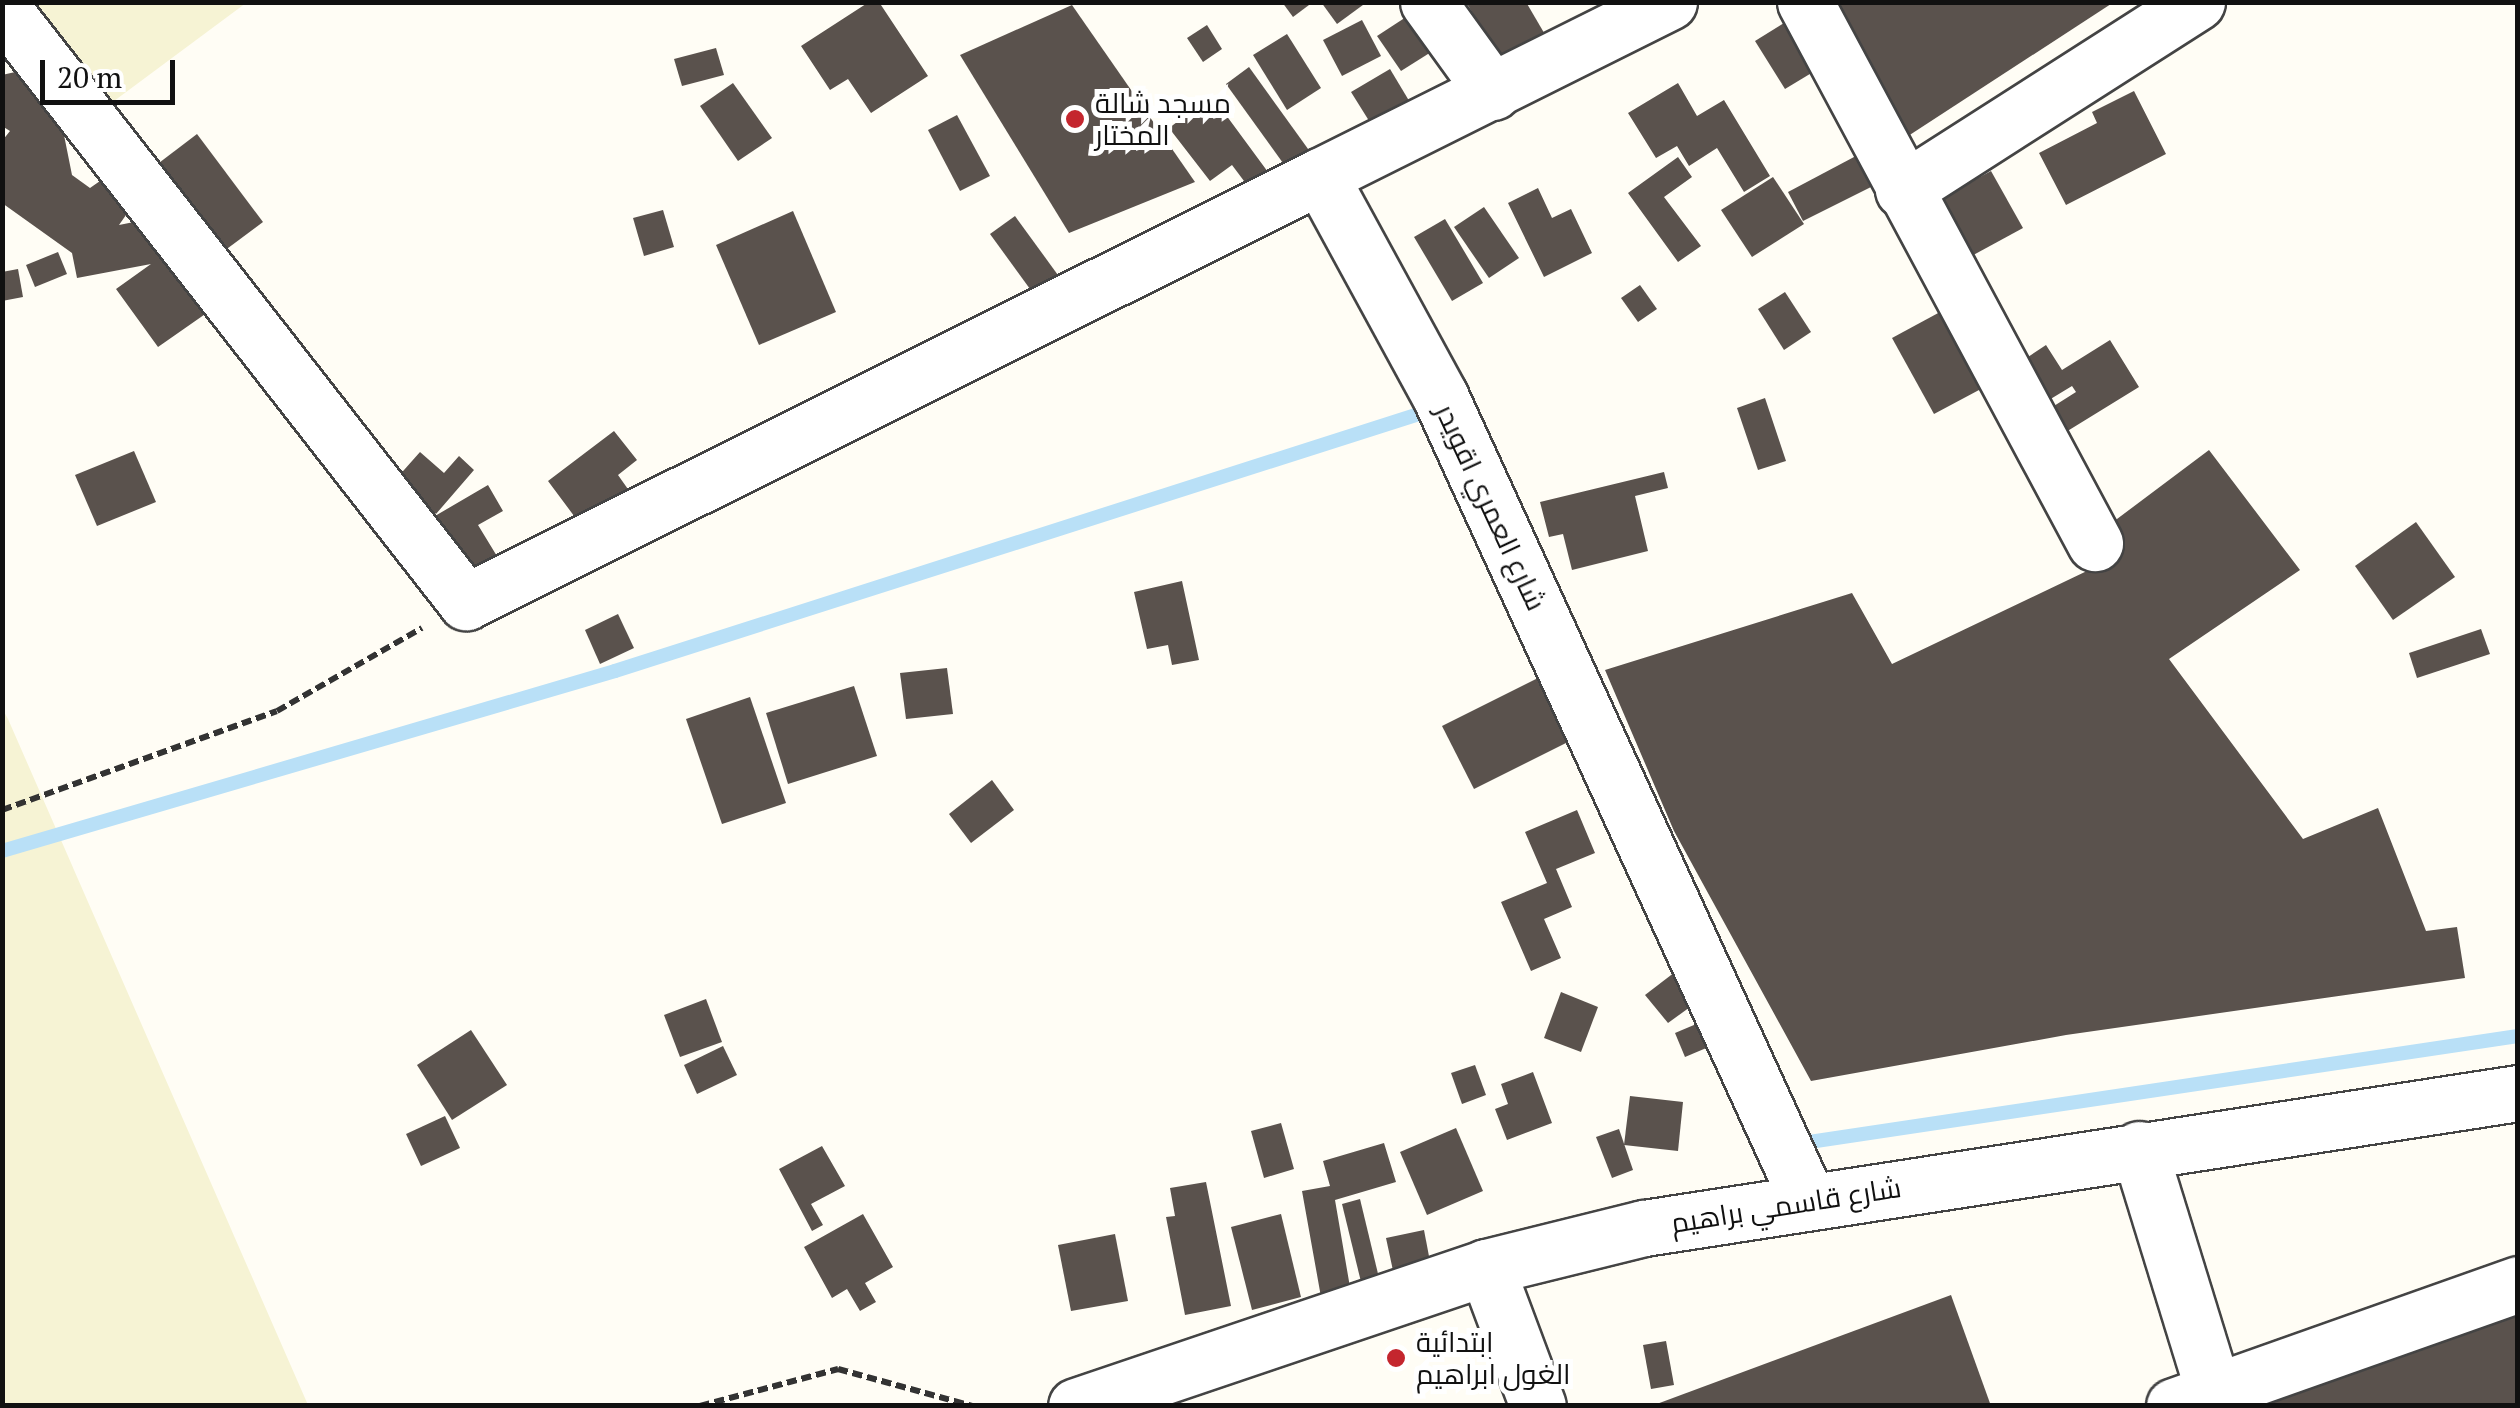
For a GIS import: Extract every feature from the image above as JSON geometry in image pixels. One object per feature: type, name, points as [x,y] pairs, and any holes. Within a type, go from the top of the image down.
[{"type":"street","points":[[1428,2],[1493,92]]},
{"type":"street","points":[[2,8],[466,602],[1669,2]]},
{"type":"street","points":[[1806,2],[2094,542]]},
{"type":"street","points":[[1903,190],[2197,2]]},
{"type":"street","name":"شارع العمري اقويدر","points":[[1320,176],[1440,396],[1808,1201]]},
{"type":"street","name":"شارع قاسمي براهيم","points":[[1076,1406],[1486,1267],[1644,1228],[2518,1093]]},
{"type":"street","points":[[2139,1149],[2202,1401],[2518,1284]]},
{"type":"street","points":[[1486,1267],[1538,1406]]},
{"type":"path","points":[[2,810],[277,711],[466,602]]},
{"type":"path","points":[[700,1406],[838,1370],[972,1406]]},
{"type":"shaded area","points":[[34,3],[246,3],[110,104]]},
{"type":"shaded area","points":[[3,710],[8,719],[308,1405],[3,1405]]},
{"type":"building","points":[[869,2],[879,2],[928,76],[871,113],[848,79],[830,90],[801,46]]},
{"type":"building","points":[[1282,2],[1313,2],[1293,17]]},
{"type":"building","points":[[1321,2],[1367,2],[1337,24]]},
{"type":"building","points":[[1466,2],[1526,2],[1550,43],[1506,69]]},
{"type":"building","points":[[1828,2],[2114,2],[1902,140]]},
{"type":"building","name":"مسجد شالة المختار","points":[[1072,5],[1195,182],[1069,233],[960,55]]},
{"type":"building","points":[[1423,6],[1447,42],[1401,71],[1377,36]]},
{"type":"building","points":[[1803,11],[1833,60],[1785,89],[1755,41]]},
{"type":"building","points":[[1362,20],[1381,56],[1342,76],[1323,40]]},
{"type":"building","points":[[1207,25],[1222,49],[1203,62],[1187,38]]},
{"type":"building","points":[[1287,34],[1321,88],[1287,110],[1253,55]]},
{"type":"building","points":[[716,48],[724,75],[682,86],[674,59]]},
{"type":"building","points":[[1249,67],[1316,160],[1293,177],[1226,84]]},
{"type":"building","points":[[1390,69],[1414,109],[1376,132],[1351,92]]},
{"type":"building","points":[[24,70],[62,125],[72,175],[90,188],[110,174],[133,205],[119,225],[154,218],[211,310],[158,347],[116,289],[151,264],[77,278],[72,253],[2,203],[2,141],[10,131],[2,126],[2,75]]},
{"type":"building","points":[[733,83],[772,138],[738,161],[700,106]]},
{"type":"building","points":[[1678,83],[1697,116],[1724,100],[1770,176],[1744,192],[1717,148],[1689,166],[1677,146],[1656,158],[1628,113]]},
{"type":"building","points":[[2134,91],[2166,154],[2066,205],[2039,153],[2097,123],[2092,112]]},
{"type":"building","points":[[1212,96],[1276,183],[1256,197],[1232,165],[1210,181],[1169,128]]},
{"type":"building","points":[[957,115],[990,176],[960,191],[928,130]]},
{"type":"building","points":[[197,134],[263,222],[216,257],[151,169]]},
{"type":"building","points":[[1871,148],[1887,179],[1803,221],[1788,192]]},
{"type":"building","points":[[1678,157],[1692,177],[1664,197],[1701,246],[1678,262],[1628,193]]},
{"type":"building","points":[[1991,171],[2023,228],[1966,259],[1934,202]]},
{"type":"building","points":[[1773,177],[1804,224],[1752,257],[1721,210]]},
{"type":"building","points":[[1538,188],[1552,218],[1571,209],[1592,253],[1544,277],[1508,203]]},
{"type":"building","points":[[1484,207],[1519,258],[1489,278],[1454,227]]},
{"type":"building","points":[[663,210],[674,247],[644,256],[633,218]]},
{"type":"building","points":[[793,211],[836,312],[759,345],[716,245]]},
{"type":"building","points":[[1015,216],[1071,293],[1046,311],[990,234]]},
{"type":"building","points":[[1445,219],[1483,283],[1452,301],[1414,237]]},
{"type":"building","points":[[58,252],[67,274],[35,287],[26,265]]},
{"type":"building","points":[[18,269],[23,297],[2,301],[2,272]]},
{"type":"building","points":[[1640,285],[1657,309],[1638,322],[1621,298]]},
{"type":"building","points":[[1785,292],[1811,332],[1784,350],[1758,309]]},
{"type":"building","points":[[1953,305],[1994,382],[1934,414],[1892,338]]},
{"type":"building","points":[[2110,340],[2139,387],[2061,435],[2046,411],[2076,392],[2072,386],[2044,403],[2019,363],[2046,345],[2062,370]]},
{"type":"building","points":[[1765,398],[1786,461],[1758,470],[1737,408]]},
{"type":"building","points":[[614,431],[637,460],[618,475],[630,492],[583,528],[548,481]]},
{"type":"building","points":[[2209,450],[2300,570],[2169,659],[2303,839],[2378,808],[2426,931],[2457,927],[2465,978],[2066,1035],[1811,1081],[1674,831],[1605,670],[1852,593],[1892,664],[2112,559],[2105,528]]},
{"type":"building","points":[[134,451],[156,502],[97,526],[75,475]]},
{"type":"building","points":[[420,452],[444,473],[459,456],[474,470],[436,514],[396,479]]},
{"type":"building","points":[[1664,472],[1668,488],[1635,496],[1648,551],[1572,570],[1563,534],[1549,537],[1540,502]]},
{"type":"building","points":[[488,485],[503,511],[478,525],[503,566],[475,583],[435,516]]},
{"type":"building","points":[[2416,522],[2455,577],[2393,620],[2355,566]]},
{"type":"building","points":[[1182,581],[1199,660],[1172,665],[1168,645],[1147,649],[1134,592]]},
{"type":"building","points":[[618,614],[634,648],[600,664],[585,630]]},
{"type":"building","points":[[2481,629],[2490,654],[2417,678],[2409,653]]},
{"type":"building","points":[[947,668],[953,714],[906,719],[900,673]]},
{"type":"building","points":[[1544,675],[1576,738],[1474,789],[1442,726]]},
{"type":"building","points":[[854,686],[877,756],[788,784],[766,713]]},
{"type":"building","points":[[750,697],[786,803],[722,824],[686,719]]},
{"type":"building","points":[[992,780],[1014,810],[971,843],[949,814]]},
{"type":"building","points":[[1577,810],[1595,853],[1556,869],[1572,907],[1544,919],[1561,958],[1531,971],[1501,902],[1547,883],[1525,832]]},
{"type":"building","points":[[1675,972],[1697,1002],[1668,1023],[1645,995]]},
{"type":"building","points":[[1561,992],[1598,1007],[1581,1052],[1544,1038]]},
{"type":"building","points":[[706,999],[722,1042],[680,1057],[664,1015]]},
{"type":"building","points":[[1701,1022],[1711,1046],[1685,1057],[1675,1033]]},
{"type":"building","points":[[471,1030],[507,1085],[452,1120],[417,1065]]},
{"type":"building","points":[[723,1046],[737,1075],[697,1094],[684,1065]]},
{"type":"building","points":[[1475,1065],[1486,1095],[1462,1104],[1451,1073]]},
{"type":"building","points":[[1533,1072],[1552,1123],[1507,1140],[1495,1109],[1508,1104],[1501,1084]]},
{"type":"building","points":[[1630,1096],[1683,1102],[1678,1151],[1624,1145]]},
{"type":"building","points":[[445,1116],[460,1148],[421,1166],[406,1134]]},
{"type":"building","points":[[1281,1123],[1294,1169],[1264,1178],[1251,1131]]},
{"type":"building","points":[[1456,1128],[1483,1191],[1427,1215],[1400,1152]]},
{"type":"building","points":[[1619,1129],[1633,1170],[1612,1178],[1596,1137]]},
{"type":"building","points":[[1384,1143],[1396,1182],[1335,1200],[1351,1293],[1321,1297],[1302,1191],[1330,1186],[1323,1161]]},
{"type":"building","points":[[822,1146],[845,1186],[811,1204],[823,1225],[812,1231],[779,1169]]},
{"type":"building","points":[[1206,1182],[1231,1306],[1185,1315],[1166,1217],[1175,1216],[1170,1188]]},
{"type":"building","points":[[1360,1199],[1380,1282],[1362,1286],[1342,1204]]},
{"type":"building","points":[[863,1214],[893,1267],[865,1283],[876,1302],[860,1311],[847,1289],[832,1298],[804,1247]]},
{"type":"building","points":[[1281,1214],[1301,1297],[1252,1310],[1231,1227]]},
{"type":"building","points":[[1424,1230],[1432,1272],[1395,1280],[1386,1238]]},
{"type":"building","points":[[1115,1234],[1128,1301],[1071,1311],[1058,1245]]},
{"type":"building","points":[[1951,1295],[1991,1406],[1654,1406],[1654,1405]]},
{"type":"building","points":[[2518,1310],[2518,1406],[2266,1405]]},
{"type":"building","points":[[1666,1341],[1674,1385],[1651,1389],[1643,1345]]},
{"type":"waterway","points":[[2,851],[615,671],[1419,414]]},
{"type":"waterway","points":[[1796,1144],[2518,1036]]},
{"type":"place","name":"مسجد شالة المختار","points":[[1075,119]]},
{"type":"place","name":"ابتدائية الغول ابراهيم","points":[[1396,1358]]}]
